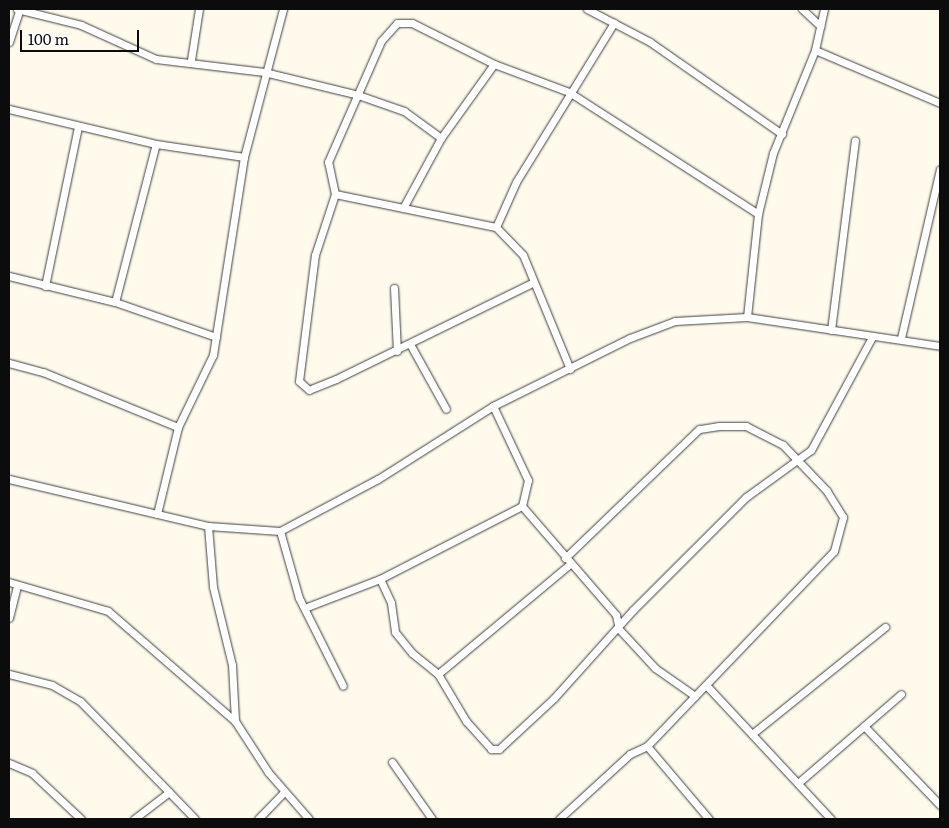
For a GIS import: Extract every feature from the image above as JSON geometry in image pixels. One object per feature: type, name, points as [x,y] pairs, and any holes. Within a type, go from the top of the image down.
[{"type":"street","points":[[191,60],[199,9]]},
{"type":"street","points":[[157,514],[178,428],[208,373],[216,337],[244,157],[264,72],[283,9]]},
{"type":"street","points":[[587,9],[614,23],[712,82],[782,134]]},
{"type":"street","points":[[806,9],[820,26]]},
{"type":"street","points":[[747,317],[758,214],[782,134],[815,50],[824,9]]},
{"type":"street","points":[[9,42],[18,10],[81,25],[146,56],[191,60],[264,72],[358,95],[404,111],[441,138]]},
{"type":"street","points":[[532,283],[397,351],[309,390],[299,381],[315,255],[335,194],[328,162],[381,41],[397,23],[412,22],[494,64],[569,92],[758,214]]},
{"type":"street","points":[[496,227],[500,211],[569,92],[614,23]]},
{"type":"street","points":[[815,50],[940,103]]},
{"type":"street","points":[[403,208],[441,138],[494,64]]},
{"type":"street","points":[[9,109],[78,127],[156,144],[244,157]]},
{"type":"street","points":[[45,286],[78,127]]},
{"type":"street","points":[[831,330],[855,141]]},
{"type":"street","points":[[115,302],[156,144]]},
{"type":"street","points":[[901,338],[940,170]]},
{"type":"street","points":[[335,194],[496,227],[523,255],[532,283],[570,370]]},
{"type":"street","points":[[9,276],[115,302],[216,337]]},
{"type":"street","points":[[394,288],[397,351]]},
{"type":"street","points":[[9,479],[208,526],[280,531],[378,479],[493,406],[675,321],[747,317],[872,337],[901,338],[940,346]]},
{"type":"street","points":[[380,579],[391,603],[395,632],[412,653],[438,674],[475,734],[491,749],[498,749],[619,629],[633,610],[746,497],[800,462],[834,411],[872,337]]},
{"type":"street","points":[[410,344],[446,409]]},
{"type":"street","points":[[9,363],[44,372],[178,428]]},
{"type":"street","points":[[493,406],[526,472],[522,506],[616,616],[619,629],[655,668],[695,696]]},
{"type":"street","points":[[559,819],[616,766],[647,746],[834,551],[842,535],[843,517],[837,505],[800,462],[765,432],[746,426],[700,429],[565,558]]},
{"type":"street","points":[[307,607],[380,579],[522,506]]},
{"type":"street","points":[[208,526],[213,587],[232,665],[235,721]]},
{"type":"street","points":[[280,531],[299,598],[307,607],[343,686]]},
{"type":"street","points":[[438,674],[570,564]]},
{"type":"street","points":[[9,582],[108,611],[235,721],[284,792],[309,819]]},
{"type":"street","points":[[9,618],[17,585]]},
{"type":"street","points":[[752,734],[885,626]]},
{"type":"street","points":[[9,674],[52,685],[80,701],[194,819]]},
{"type":"street","points":[[706,686],[832,819]]},
{"type":"street","points":[[798,782],[901,694]]},
{"type":"street","points":[[864,726],[940,805]]},
{"type":"street","points":[[647,746],[709,819]]},
{"type":"street","points":[[392,762],[432,819]]},
{"type":"street","points":[[9,763],[32,773],[81,819]]},
{"type":"street","points":[[134,819],[169,792]]},
{"type":"street","points":[[258,819],[284,792]]}]
